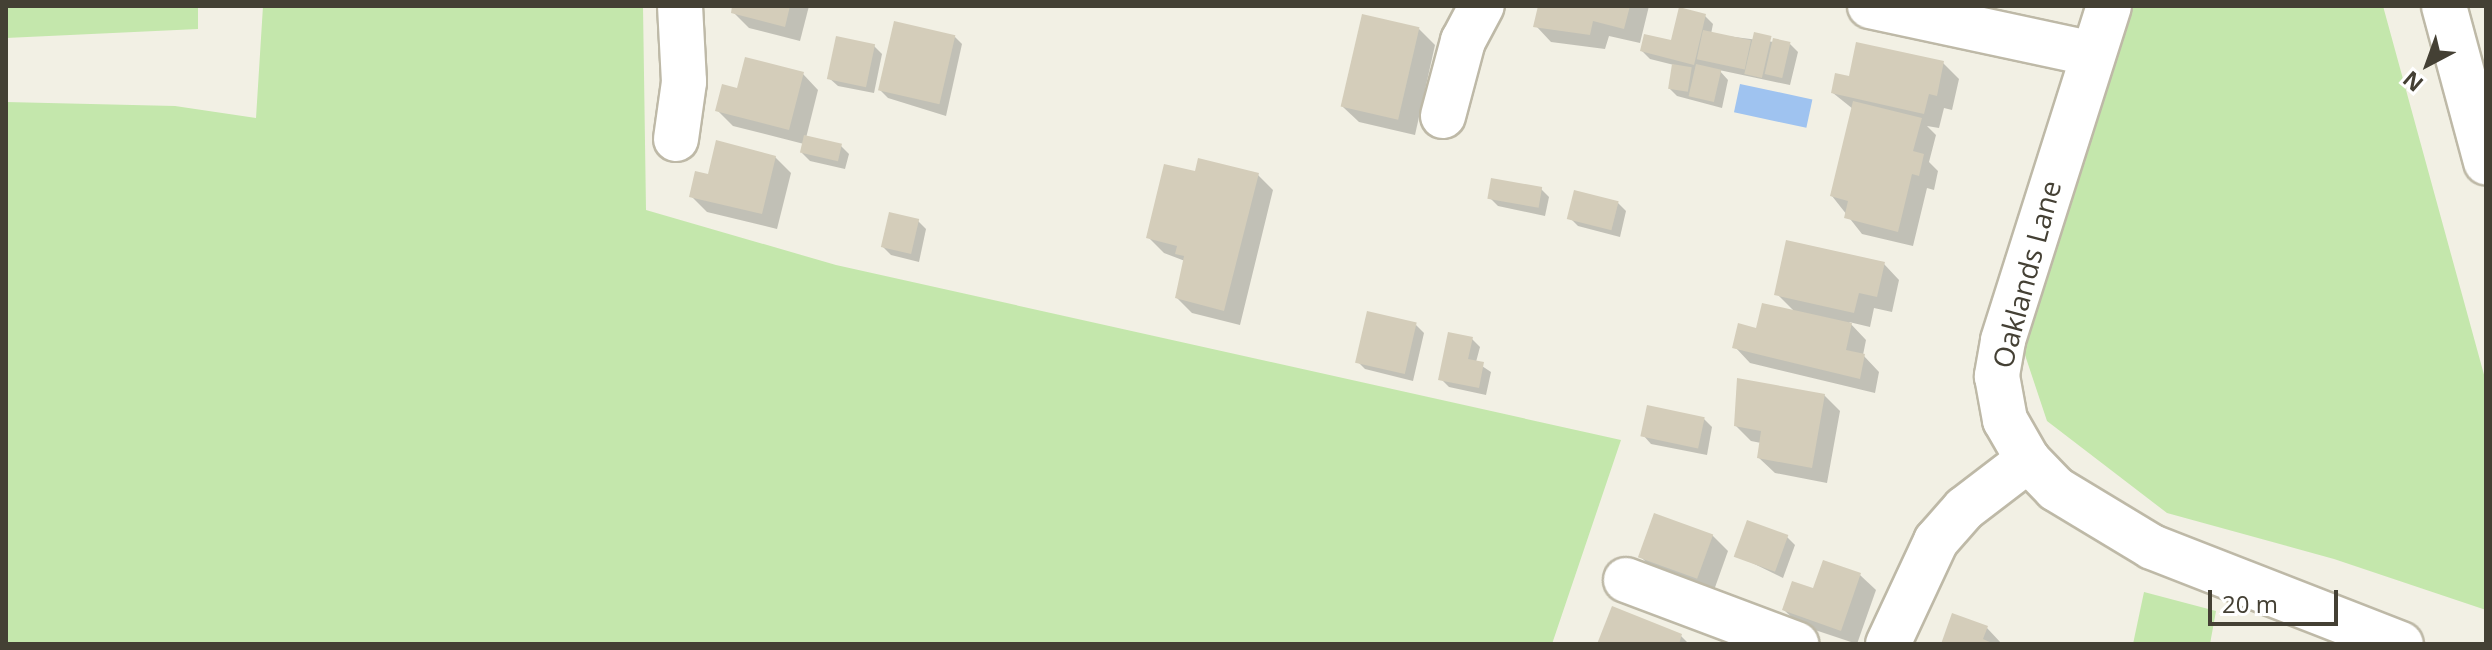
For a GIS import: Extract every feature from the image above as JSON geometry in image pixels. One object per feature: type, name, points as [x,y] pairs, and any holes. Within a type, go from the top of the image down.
[{"type":"street","points":[[676,139],[684,82],[680,6]]},
{"type":"street","points":[[1443,116],[1463,41],[1482,6]]},
{"type":"street","points":[[1870,6],[2093,54]]},
{"type":"street","name":"Oaklands Lane","points":[[2109,6],[2019,278],[1997,376],[2005,420],[2028,460],[2056,489],[2152,547],[2401,644]]},
{"type":"street","points":[[2444,6],[2486,162]]},
{"type":"street","points":[[1888,644],[1936,541],[1964,509],[2028,460]]},
{"type":"street","points":[[1626,580],[1796,644]]},
{"type":"green space","points":[[6,6],[198,6],[198,29],[6,38]]},
{"type":"green space","points":[[263,6],[643,6],[646,210],[836,265],[1621,440],[1552,644],[6,644],[6,102],[175,106],[256,118]]},
{"type":"green space","points":[[2127,6],[2383,6],[2486,382],[2486,610],[2334,559],[2167,513],[2047,421],[2022,346]]},
{"type":"green space","points":[[2144,592],[2216,611],[2210,644],[2133,644]]},
{"type":"water","points":[[1740,84],[1812,99],[1806,128],[1734,112]]},
{"type":"building","points":[[732,6],[790,6],[785,27],[731,13]]},
{"type":"building","points":[[1538,6],[1630,6],[1624,29],[1593,21],[1590,35],[1533,27]]},
{"type":"building","points":[[1679,7],[1706,14],[1694,65],[1640,51],[1644,34],[1671,40]]},
{"type":"building","points":[[1362,14],[1419,27],[1398,120],[1341,107]]},
{"type":"building","points":[[894,21],[955,35],[939,104],[878,90]]},
{"type":"building","points":[[1703,30],[1751,40],[1745,70],[1697,59]]},
{"type":"building","points":[[1754,32],[1772,36],[1762,78],[1744,74]]},
{"type":"building","points":[[836,36],[875,44],[866,87],[827,79]]},
{"type":"building","points":[[1773,38],[1791,42],[1782,78],[1765,74]]},
{"type":"building","points":[[1856,42],[1944,61],[1937,96],[1929,94],[1924,114],[1831,93],[1835,73],[1849,76]]},
{"type":"building","points":[[745,57],[804,72],[789,130],[715,111],[722,84],[737,88]]},
{"type":"building","points":[[1672,64],[1692,67],[1688,92],[1668,89]]},
{"type":"building","points":[[1696,64],[1721,70],[1714,102],[1689,96]]},
{"type":"building","points":[[1853,101],[1922,118],[1913,151],[1924,154],[1919,176],[1912,174],[1898,232],[1844,218],[1848,201],[1830,196]]},
{"type":"building","points":[[804,135],[842,144],[838,161],[800,153]]},
{"type":"building","points":[[716,140],[776,156],[762,214],[689,197],[695,171],[708,174]]},
{"type":"building","points":[[1198,158],[1259,173],[1224,311],[1175,298],[1184,256],[1175,254],[1177,246],[1146,238],[1164,164],[1195,171]]},
{"type":"building","points":[[1491,178],[1542,187],[1539,208],[1487,199]]},
{"type":"building","points":[[1574,190],[1619,201],[1611,230],[1567,219]]},
{"type":"building","points":[[889,212],[919,219],[911,254],[881,247]]},
{"type":"building","points":[[1786,240],[1885,262],[1877,297],[1859,293],[1854,313],[1774,295]]},
{"type":"building","points":[[1762,303],[1852,323],[1846,350],[1865,354],[1860,379],[1732,348],[1738,323],[1756,328]]},
{"type":"building","points":[[1367,311],[1417,322],[1405,374],[1355,363]]},
{"type":"building","points":[[1448,332],[1473,337],[1468,359],[1484,362],[1479,388],[1438,380]]},
{"type":"building","points":[[1737,378],[1825,394],[1812,468],[1757,458],[1761,431],[1734,426]]},
{"type":"building","points":[[1647,405],[1705,417],[1698,449],[1640,436]]},
{"type":"building","points":[[1654,513],[1713,535],[1697,579],[1638,557]]},
{"type":"building","points":[[1747,520],[1788,535],[1775,572],[1734,557]]},
{"type":"building","points":[[1823,560],[1861,573],[1841,631],[1782,610],[1792,581],[1813,588]]},
{"type":"building","points":[[1612,606],[1682,634],[1679,644],[1597,644]]},
{"type":"building","points":[[1952,613],[1988,626],[1983,639],[1994,644],[1941,644]]}]
